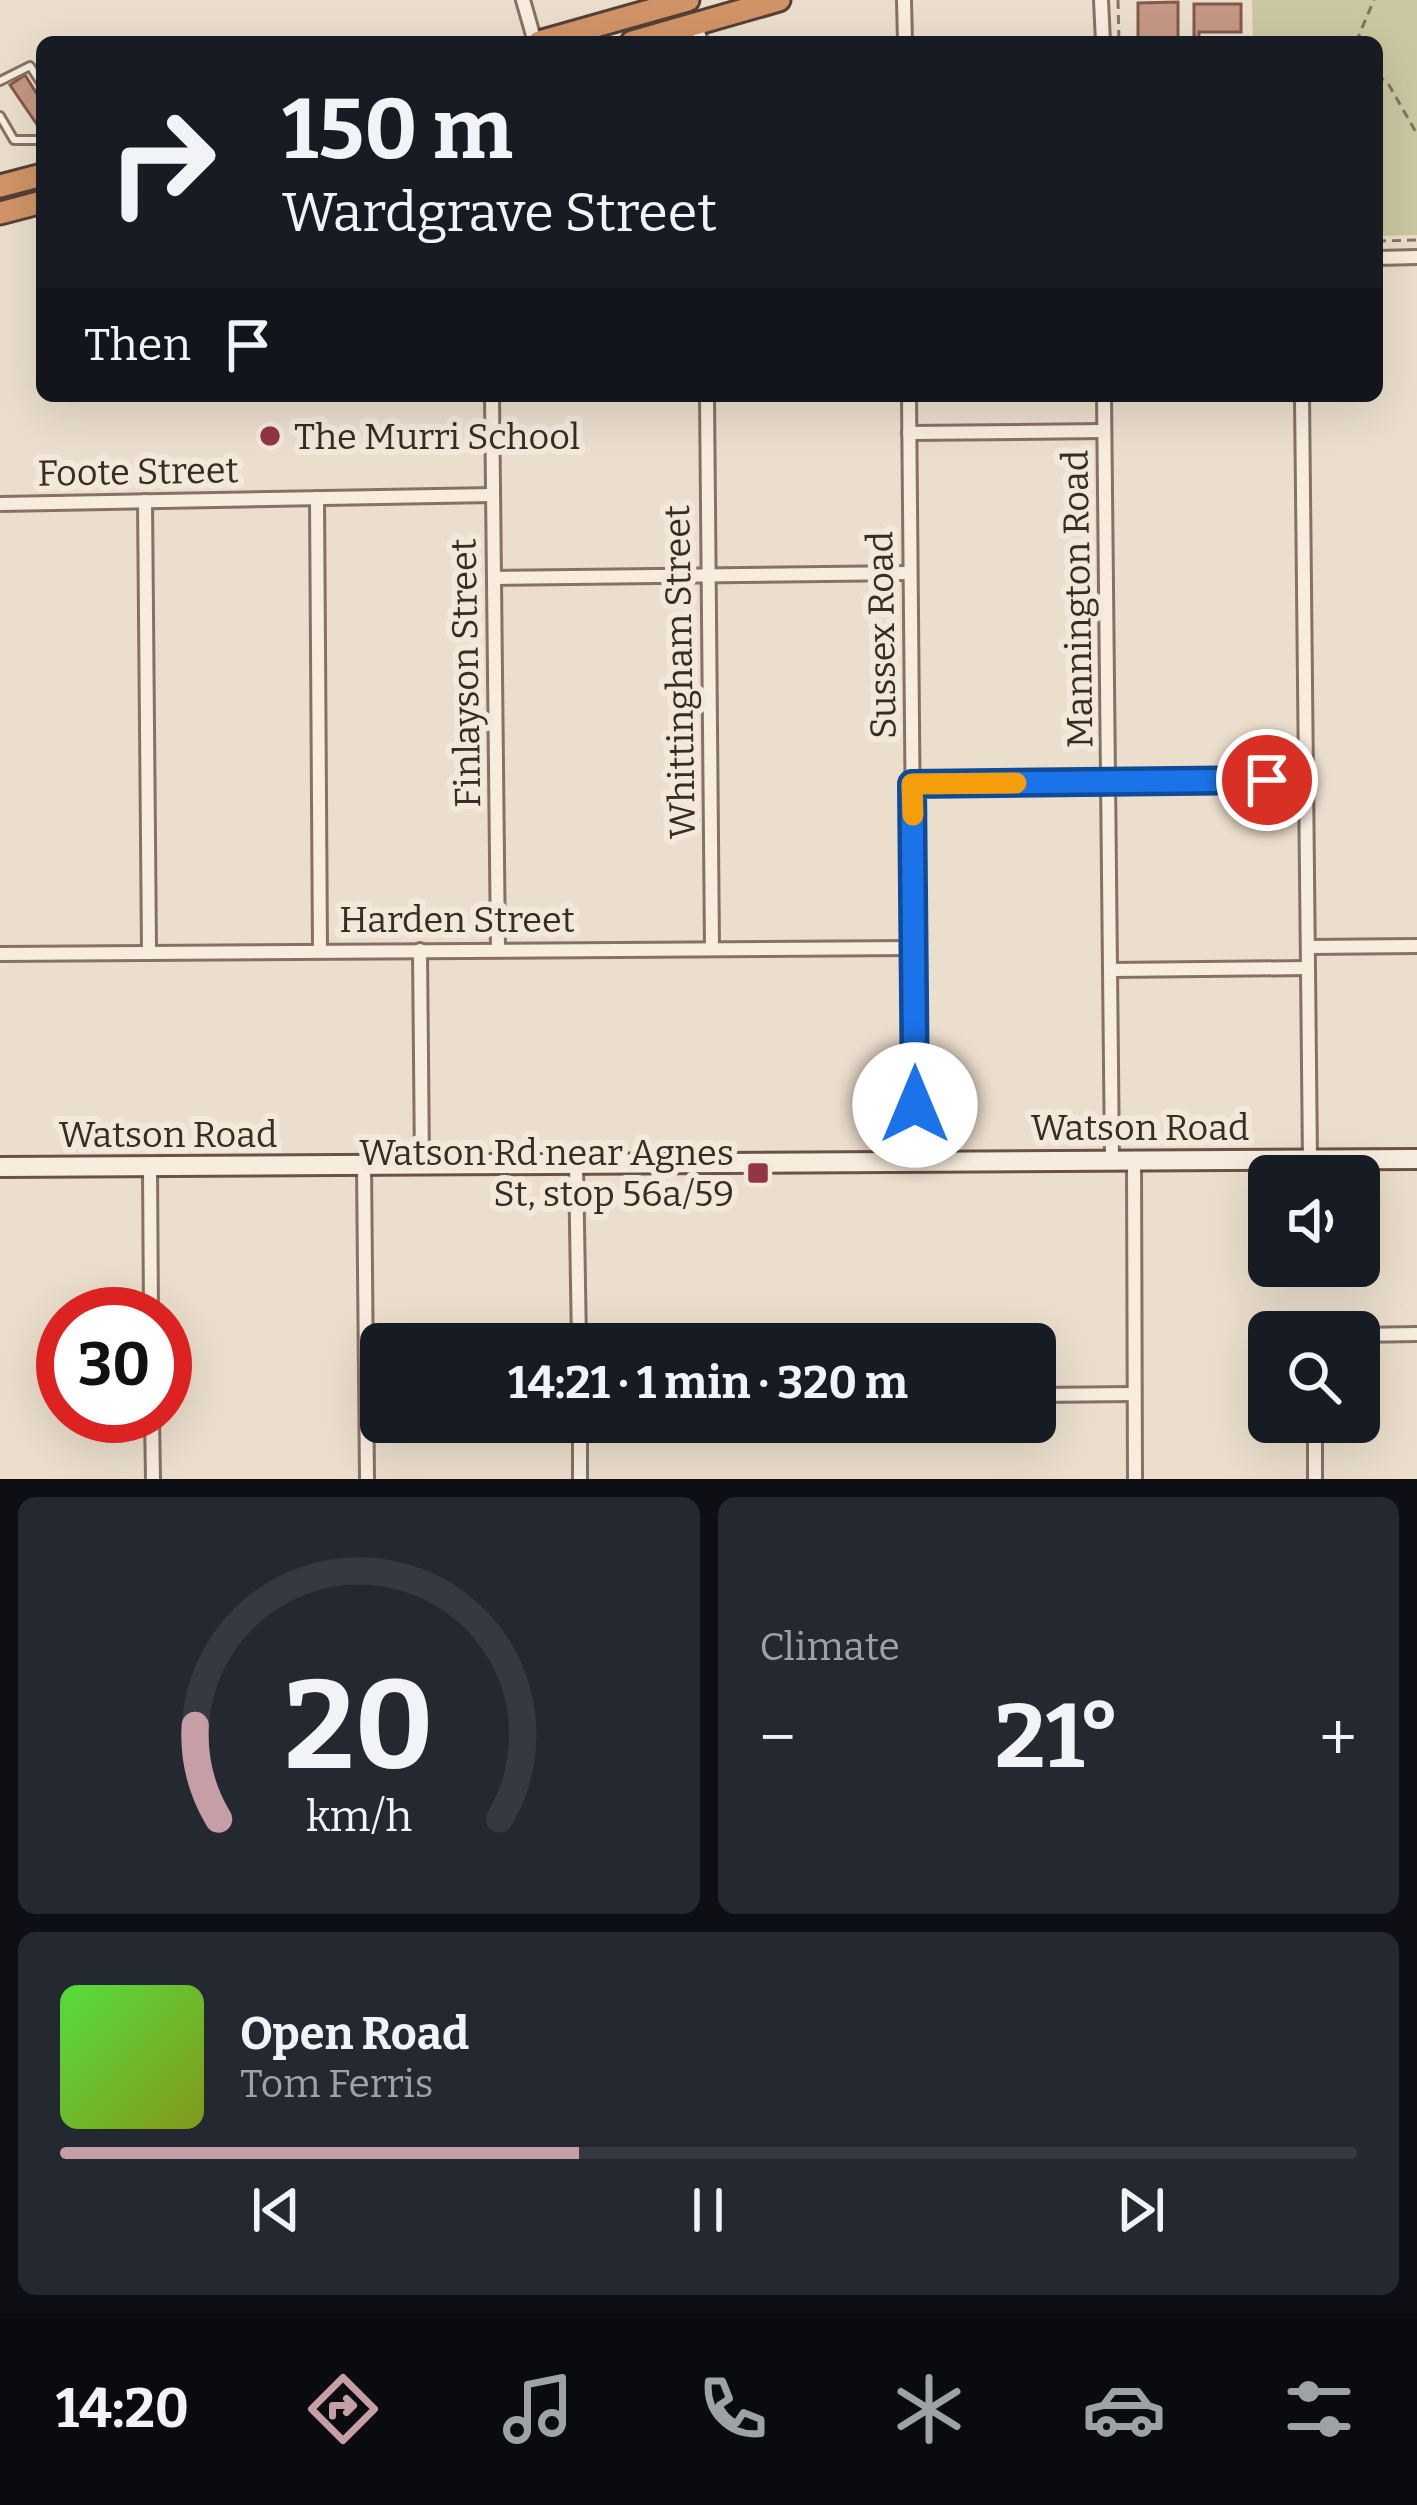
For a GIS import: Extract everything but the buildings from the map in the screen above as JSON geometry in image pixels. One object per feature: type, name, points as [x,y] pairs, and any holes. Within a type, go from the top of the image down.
[{"type":"highway","points":[[559,36],[688,0]]},
{"type":"highway","points":[[699,33],[779,0]]},
{"type":"highway","points":[[0,186],[36,177]]},
{"type":"highway","points":[[0,213],[36,204]]},
{"type":"street","points":[[523,0],[535,36]]},
{"type":"street","points":[[904,0],[905,36]]},
{"type":"street","points":[[1101,0],[1103,36]]},
{"type":"street","points":[[1383,258],[1417,257]]},
{"type":"street","name":"Finlayson Street","points":[[492,402],[499,950]]},
{"type":"street","name":"Whittingham Street","points":[[706,402],[712,948]]},
{"type":"street","name":"Sussex Road","points":[[909,402],[916,1161]]},
{"type":"street","name":"Mannington Road","points":[[1104,402],[1112,1160]]},
{"type":"street","points":[[1302,402],[1310,1155]]},
{"type":"street","points":[[909,433],[1104,431]]},
{"type":"street","name":"Foote Street","points":[[0,504],[493,495]]},
{"type":"street","points":[[317,498],[320,950]]},
{"type":"street","points":[[145,501],[149,950]]},
{"type":"street","points":[[495,578],[910,573]]},
{"type":"street","points":[[912,784],[1306,780]]},
{"type":"street","points":[[1308,947],[1417,946]]},
{"type":"street","name":"Harden Street","points":[[0,954],[914,948]]},
{"type":"street","points":[[420,950],[422,1165]]},
{"type":"street","points":[[1111,970],[1308,968]]},
{"type":"street","name":"Watson Road","points":[[1380,1159],[1417,1159]]},
{"type":"street","points":[[1134,1160],[1136,1479]]},
{"type":"street","name":"Watson Road","points":[[0,1167],[1248,1160]]},
{"type":"street","points":[[576,1164],[579,1323]]},
{"type":"street","points":[[364,1166],[367,1479]]},
{"type":"street","points":[[150,1168],[151,1287]]},
{"type":"street","points":[[1380,1335],[1417,1334]]},
{"type":"street","points":[[1056,1394],[1134,1394]]},
{"type":"street","points":[[152,1443],[153,1479]]},
{"type":"street","points":[[580,1443],[580,1479]]},
{"type":"street","points":[[1315,1443],[1315,1479]]},
{"type":"lane","points":[[0,81],[30,66],[36,75]]},
{"type":"lane","points":[[0,116],[14,140],[36,140]]},
{"type":"path","points":[[1118,0],[1119,36]]},
{"type":"path","points":[[1358,36],[1374,0]]},
{"type":"path","points":[[1383,80],[1417,134]]},
{"type":"path","points":[[1383,241],[1417,240]]},
{"type":"green space","points":[[1252,0],[1417,0],[1417,235],[1383,236],[1383,36],[1253,36]]},
{"type":"slow traffic","points":[[913,815],[912,784],[1016,783]]},
{"type":"place","name":"The Murri School","points":[[270,436]]},
{"type":"place","name":"Watson Rd near Agnes St, stop 56a/59","points":[[758,1173]]},
{"type":"route","points":[[915,1105],[912,784],[1267,780]]}]
